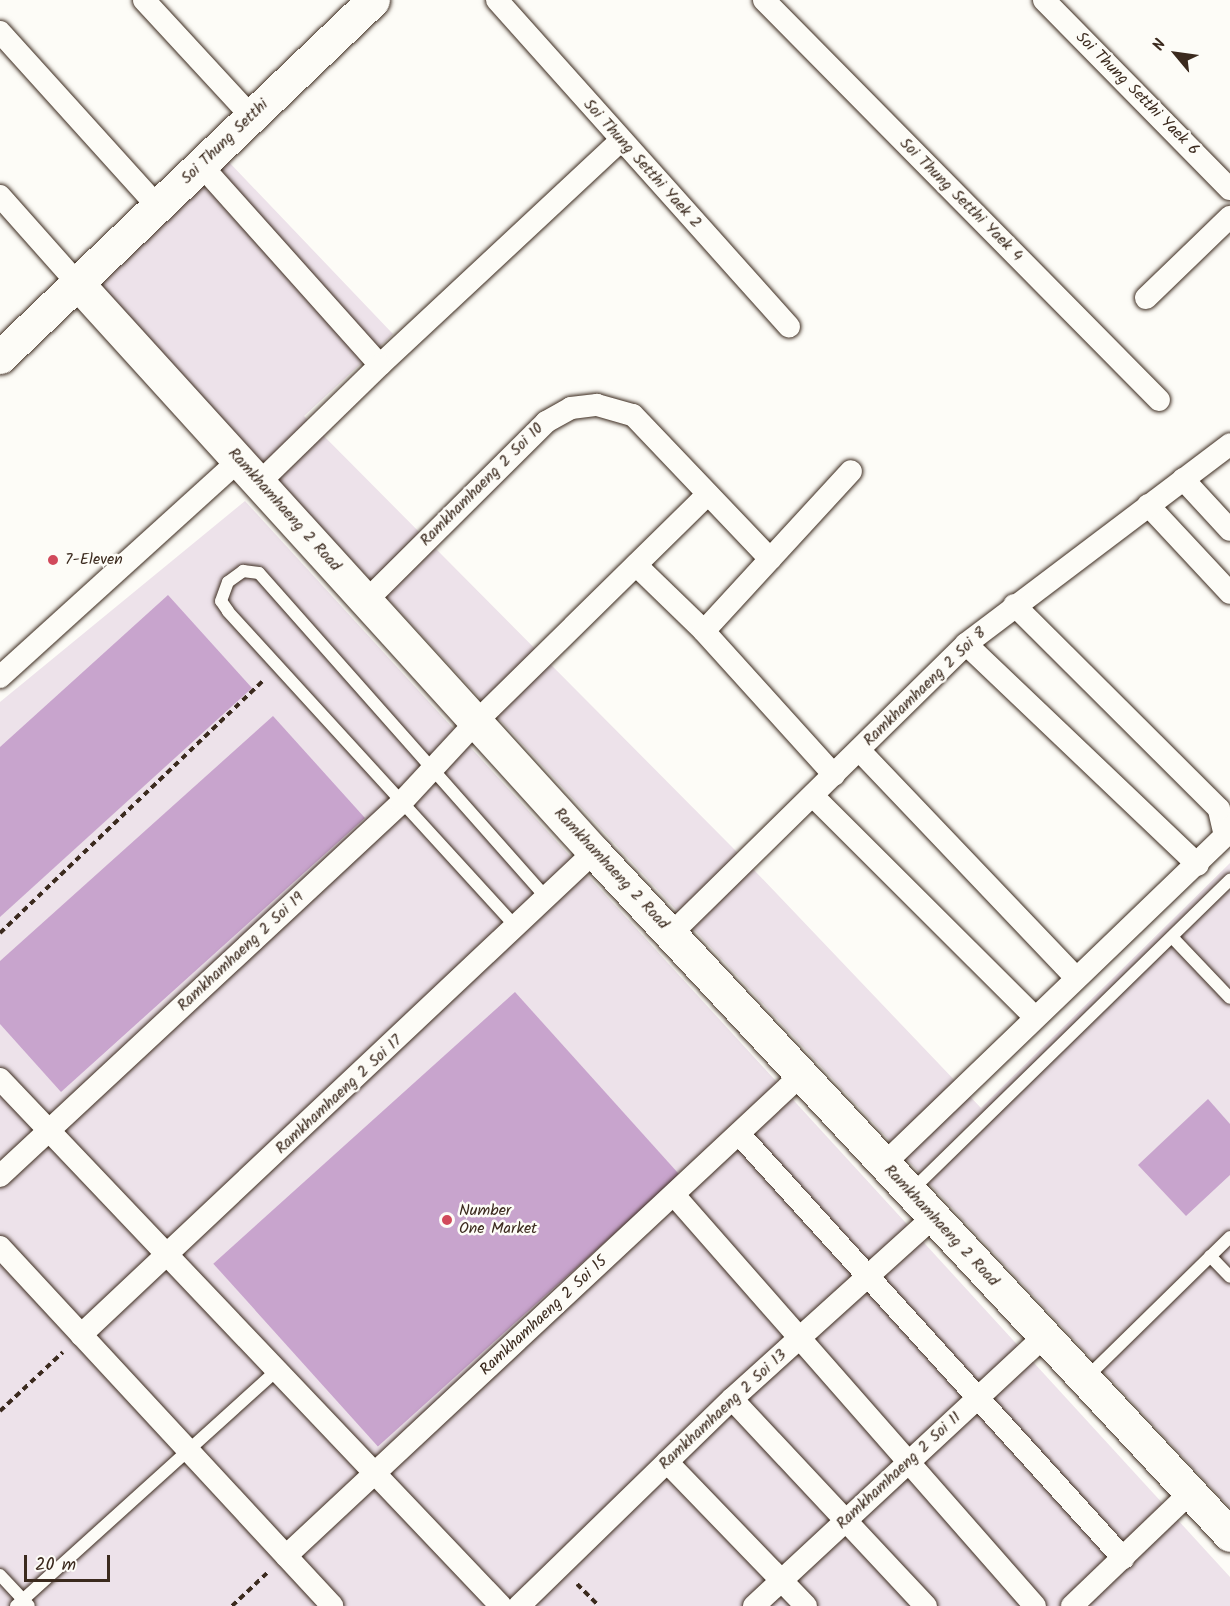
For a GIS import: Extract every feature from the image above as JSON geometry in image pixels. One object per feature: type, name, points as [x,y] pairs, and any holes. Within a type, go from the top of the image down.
[{"type":"main road","name":"Soi Thung Setthi","points":[[0,357],[79,285],[373,0]]},
{"type":"main road","name":"Ramkhamhaeng 2 Road","points":[[79,285],[594,852],[884,1164],[908,1193],[1045,1336],[1082,1382],[1191,1492],[1230,1535]]},
{"type":"street","points":[[144,0],[251,116]]},
{"type":"street","name":"Soi Thung Setthi Yaek 2","points":[[497,0],[620,141],[789,327]]},
{"type":"street","name":"Soi Thung Setthi Yaek 4","points":[[764,0],[1159,400]]},
{"type":"street","name":"Soi Thung Setthi Yaek 6","points":[[1044,0],[1230,189]]},
{"type":"street","points":[[0,32],[158,207]]},
{"type":"street","points":[[0,677],[380,365],[620,141]]},
{"type":"street","points":[[201,165],[380,365]]},
{"type":"street","name":"Ramkhamhaeng 2 Road","points":[[0,196],[79,285]]},
{"type":"street","points":[[1146,298],[1230,218]]},
{"type":"street","name":"Ramkhamhaeng 2 Soi 10","points":[[366,601],[546,422],[571,408],[597,405],[633,415],[770,559]]},
{"type":"street","name":"Ramkhamhaeng 2 Soi 8","points":[[670,934],[860,752],[966,644],[1014,605],[1230,444]]},
{"type":"street","points":[[704,631],[851,471]]},
{"type":"street","points":[[1183,479],[1230,531]]},
{"type":"street","name":"Ramkhamhaeng 2 Soi 19","points":[[0,1176],[401,803],[433,772],[476,722],[708,494]]},
{"type":"street","points":[[1148,505],[1230,593]]},
{"type":"street","points":[[636,565],[704,631],[834,776]]},
{"type":"street","points":[[884,1164],[1075,977],[1198,865],[1226,836],[1219,809],[1014,605]]},
{"type":"street","points":[[966,644],[1198,865]]},
{"type":"street","points":[[860,752],[1075,977]]},
{"type":"street","points":[[813,796],[1035,1017]]},
{"type":"street","name":"Ramkhamhaeng 2 Soi 17","points":[[81,1335],[517,928],[594,852]]},
{"type":"street","name":"Ramkhamhaeng 2 Soi 15","points":[[285,1556],[740,1135],[801,1075]]},
{"type":"street","points":[[0,1079],[501,1606]]},
{"type":"street","points":[[740,1135],[867,1279],[1123,1558]]},
{"type":"street","points":[[674,1196],[798,1340],[1035,1606]]},
{"type":"street","name":"Ramkhamhaeng 2 Soi 13","points":[[519,1606],[561,1569],[732,1398],[867,1279],[932,1218]]},
{"type":"street","points":[[0,1247],[332,1606]]},
{"type":"street","name":"Ramkhamhaeng 2 Soi 11","points":[[754,1606],[1045,1336]]},
{"type":"street","points":[[732,1398],[926,1606]]},
{"type":"street","points":[[667,1462],[806,1606]]},
{"type":"street","points":[[1072,1606],[1191,1492]]},
{"type":"lane","points":[[517,928],[278,667],[221,601],[221,591],[243,571],[260,573],[433,772],[547,898]]},
{"type":"lane","points":[[908,1193],[1230,880]]},
{"type":"lane","points":[[1172,937],[1230,998]]},
{"type":"lane","points":[[1082,1382],[1230,1237]]},
{"type":"lane","points":[[1210,1256],[1230,1277]]},
{"type":"lane","points":[[0,1575],[23,1604],[277,1370]]},
{"type":"path","points":[[0,933],[278,667]]},
{"type":"path","points":[[0,1411],[81,1335]]},
{"type":"path","points":[[232,1606],[285,1556]]},
{"type":"path","points":[[561,1569],[598,1606]]},
{"type":"shaded area","points":[[227,160],[393,334],[304,416],[734,849],[981,1108],[1230,863],[1230,1508],[99,287]]},
{"type":"shaded area","points":[[245,501],[1230,1577],[1230,1606],[0,1606],[0,702]]},
{"type":"building","points":[[168,595],[252,688],[0,917],[0,747]]},
{"type":"building","points":[[273,716],[365,818],[61,1092],[0,1024],[0,961]]},
{"type":"building","name":"Number One Market","points":[[515,992],[680,1175],[378,1446],[213,1264]]},
{"type":"building","points":[[1208,1099],[1230,1124],[1230,1175],[1186,1216],[1138,1165]]},
{"type":"place","name":"7-Eleven","points":[[53,560]]},
{"type":"place","name":"Number One Market","points":[[447,1220]]}]
